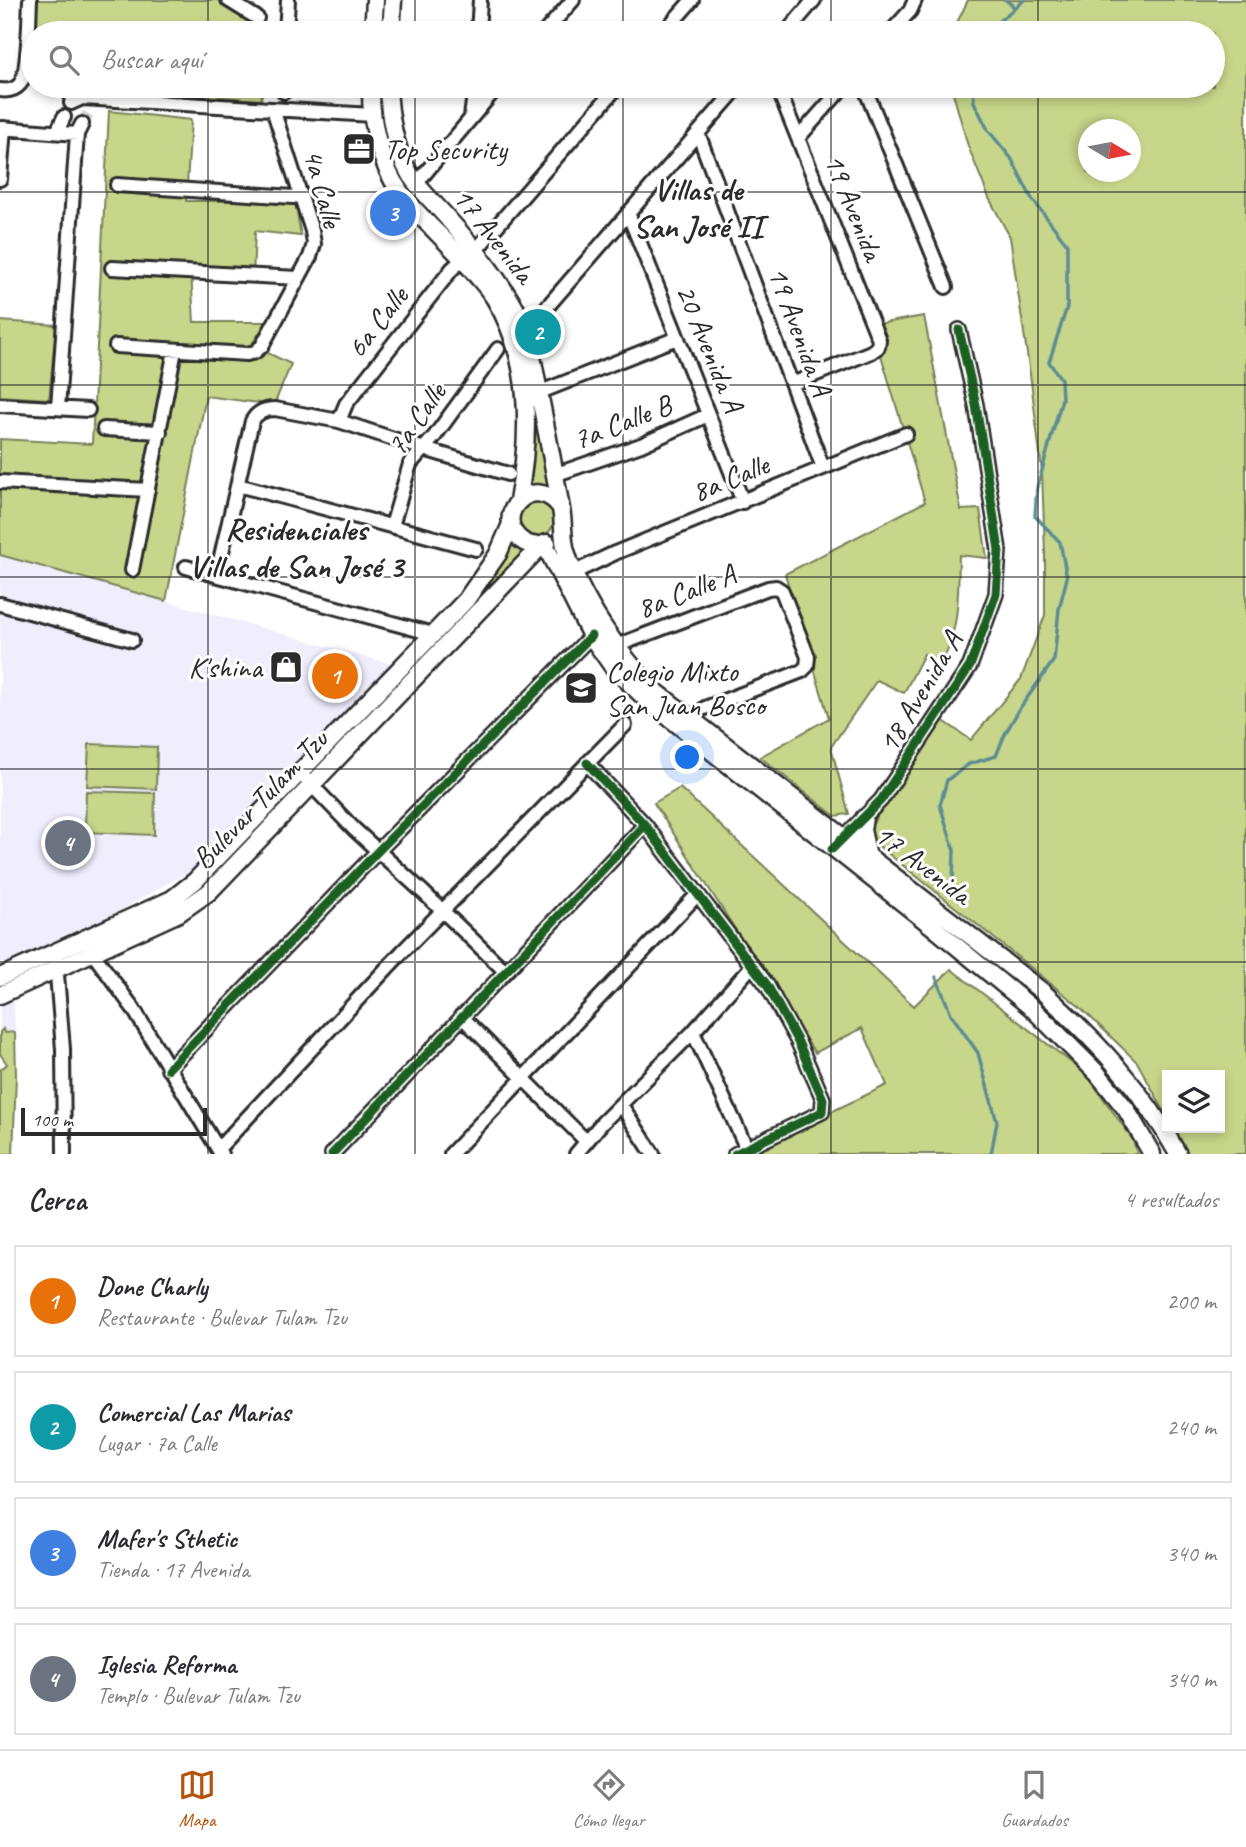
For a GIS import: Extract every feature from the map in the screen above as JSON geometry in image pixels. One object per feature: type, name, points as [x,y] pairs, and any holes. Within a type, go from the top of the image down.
[{"type":"main road","points":[[374,21],[375,0]]},
{"type":"main road","points":[[392,21],[393,0]]},
{"type":"main road","name":"17 Avenida","points":[[372,98],[382,157],[400,192],[469,255],[494,297],[514,343],[526,405],[527,442],[519,501]]},
{"type":"main road","name":"17 Avenida","points":[[390,98],[396,139],[405,165],[416,184],[469,255],[516,307],[527,330],[561,508]]},
{"type":"main road","points":[[533,493],[542,493],[556,501],[561,508],[563,526],[559,534],[543,545],[526,543],[514,532],[511,515],[519,501],[533,493]]},
{"type":"main road","name":"Bulevar Tulam Tzu","points":[[0,995],[57,970],[88,947],[172,899],[195,881],[466,600],[498,554],[511,524]]},
{"type":"main road","name":"17 Avenida","points":[[563,526],[566,550],[598,619],[635,671],[654,690],[1033,1009],[1071,1045],[1126,1109],[1152,1154]]},
{"type":"main road","name":"17 Avenida","points":[[543,545],[591,636],[613,667],[647,700],[838,844],[868,857],[1042,992],[1122,1070],[1144,1098],[1178,1154]]},
{"type":"main road","name":"Bulevar Tulam Tzu","points":[[0,977],[54,953],[88,947],[179,913],[221,882],[543,545]]},
{"type":"main road","points":[[267,806],[279,820]]},
{"type":"main road","points":[[863,818],[862,830],[868,857]]},
{"type":"street","points":[[29,21],[30,0]]},
{"type":"street","points":[[228,0],[257,18]]},
{"type":"street","points":[[287,21],[288,0]]},
{"type":"street","points":[[479,21],[480,0]]},
{"type":"street","points":[[555,21],[573,0]]},
{"type":"street","points":[[674,21],[692,0]]},
{"type":"street","points":[[796,21],[814,0]]},
{"type":"street","points":[[901,21],[915,0]]},
{"type":"street","points":[[0,90],[9,91],[21,83]]},
{"type":"street","points":[[71,103],[79,98],[373,115]]},
{"type":"street","points":[[471,117],[473,98]]},
{"type":"street","points":[[416,184],[488,98]]},
{"type":"street","name":"6a Calle","points":[[339,421],[346,404],[452,269],[469,255],[607,98]]},
{"type":"street","points":[[527,330],[728,98]]},
{"type":"street","name":"19 Avenida","points":[[782,98],[879,340],[878,347],[792,384]]},
{"type":"street","points":[[798,138],[833,98]]},
{"type":"street","points":[[869,98],[946,287]]},
{"type":"street","points":[[90,111],[100,99]]},
{"type":"street","name":"4a Calle","points":[[175,350],[247,354],[256,352],[262,346],[298,278],[313,244],[313,231],[273,109]]},
{"type":"street","points":[[57,132],[64,117]]},
{"type":"street","points":[[0,179],[2,128],[57,132],[80,129],[58,408]]},
{"type":"street","name":"19 Avenida A","points":[[698,132],[823,468]]},
{"type":"street","points":[[117,185],[293,197],[301,195]]},
{"type":"street","name":"20 Avenida A","points":[[628,213],[743,502]]},
{"type":"street","points":[[112,268],[298,278]]},
{"type":"street","name":"18 Avenida A","points":[[838,844],[881,800],[970,666],[996,594],[999,550],[976,405],[958,330]]},
{"type":"street","points":[[538,393],[677,338]]},
{"type":"street","points":[[116,346],[175,350],[132,570]]},
{"type":"street","name":"7a Calle","points":[[392,526],[410,464],[498,349]]},
{"type":"street","points":[[0,405],[88,410]]},
{"type":"street","points":[[217,574],[252,421],[261,411],[275,409],[339,421],[508,474]]},
{"type":"street","name":"7a Calle B","points":[[554,475],[641,445],[708,415]]},
{"type":"street","points":[[104,429],[160,432]]},
{"type":"street","name":"8a Calle","points":[[575,572],[615,552],[743,502],[906,433]]},
{"type":"street","points":[[0,482],[148,490]]},
{"type":"street","points":[[237,485],[476,549]]},
{"type":"street","points":[[186,567],[433,634]]},
{"type":"street","name":"8a Calle A","points":[[616,646],[768,588],[776,587],[782,591],[807,657],[807,666],[802,671],[705,708]]},
{"type":"street","points":[[0,604],[132,640]]},
{"type":"street","points":[[168,1069],[379,850],[591,636]]},
{"type":"street","points":[[88,947],[133,1008],[219,1151],[443,910],[625,725]]},
{"type":"street","points":[[587,764],[645,825],[767,985],[798,1042],[822,1099],[822,1112],[741,1150],[693,1032]]},
{"type":"street","points":[[299,772],[505,971]]},
{"type":"street","points":[[332,1154],[645,825]]},
{"type":"street","points":[[451,1154],[697,895]]},
{"type":"street","points":[[54,953],[64,1049],[64,1154]]},
{"type":"street","points":[[576,1154],[752,966]]},
{"type":"street","points":[[461,1016],[586,1142]]},
{"type":"street","points":[[621,1105],[653,1154]]},
{"type":"shaded area","points":[[0,555],[391,664],[206,862],[40,955],[0,969]]},
{"type":"shaded area","points":[[14,1000],[15,1032],[0,1032],[0,1003]]},
{"type":"green space","points":[[38,0],[220,0],[254,21],[36,21]]},
{"type":"green space","points":[[968,0],[1246,0],[1246,1154],[1187,1154],[1176,1133],[1225,1133],[1225,1070],[1162,1070],[1162,1107],[1137,1062],[1080,1007],[870,839],[871,827],[877,816],[942,720],[971,740],[1021,679],[1045,615],[1042,472],[1031,381],[1010,237],[989,198],[968,146],[954,98],[1225,98],[1225,21],[958,21]]},
{"type":"green space","points":[[109,111],[191,120],[186,201],[295,201],[301,236],[255,231],[253,277],[191,272],[194,322],[267,322],[251,345],[291,364],[274,405],[206,396],[166,601],[0,555],[0,439],[92,444]]},
{"type":"green space","points":[[924,316],[961,510],[980,509],[987,558],[959,555],[954,627],[946,655],[939,668],[924,654],[904,693],[877,680],[831,747],[849,814],[835,816],[760,757],[829,718],[785,574],[925,502],[872,325]]},
{"type":"green space","points":[[0,321],[56,325],[49,399],[0,396]]},
{"type":"green space","points":[[534,401],[553,496],[525,492]]},
{"type":"green space","points":[[536,501],[549,506],[554,519],[549,532],[536,537],[523,532],[518,519],[523,506]]},
{"type":"green space","points":[[511,534],[532,548],[462,624],[459,620]]},
{"type":"green space","points":[[89,744],[157,747],[156,789],[87,786]]},
{"type":"green space","points":[[680,788],[914,1006],[951,969],[1086,1074],[1133,1140],[1137,1154],[750,1154],[766,1143],[887,1085],[862,1028],[815,1053],[654,803]]},
{"type":"green space","points":[[86,791],[155,793],[154,835],[85,832]]},
{"type":"green space","points":[[3,1029],[4,1033],[15,1032],[13,1154],[0,1154],[0,1070],[7,1064],[0,1054],[0,1032]]},
{"type":"waterway","points":[[1006,0],[1014,7]]},
{"type":"waterway","points":[[999,21],[1024,0]]},
{"type":"waterway","points":[[953,883],[954,850],[940,805],[947,780],[969,764],[996,756],[1020,708],[1054,660],[1059,609],[1067,578],[1060,542],[1035,516],[1037,488],[1062,399],[1061,379],[1049,362],[1067,307],[1067,244],[1032,199],[1011,158],[988,130],[974,98]]},
{"type":"waterway","points":[[936,977],[951,1014],[978,1053],[997,1122],[991,1154]]},
{"type":"tunnel","points":[[82,124],[90,111]]},
{"type":"cycle path","points":[[832,849],[881,800],[970,666],[996,594],[999,550],[976,405],[959,330]]},
{"type":"cycle path","points":[[168,1069],[379,850],[591,636]]},
{"type":"cycle path","points":[[587,763],[645,825],[767,985],[798,1042],[823,1099],[822,1112],[735,1154]]},
{"type":"cycle path","points":[[332,1154],[645,825]]},
{"type":"place","name":"Top Security","points":[[359,149]]},
{"type":"place","name":"Mafer's Sthetic","points":[[393,213]]},
{"type":"place","name":"Comercial Las Marias","points":[[538,332]]},
{"type":"place","name":"K'shina","points":[[286,667]]},
{"type":"place","name":"Done Charly","points":[[335,676]]},
{"type":"place","name":"Colegio Mixto San Juan Bosco","points":[[581,688]]},
{"type":"place","name":"Iglesia Reforma","points":[[68,843]]},
{"type":"district","name":"Villas de San José II","points":[[698,208]]},
{"type":"district","name":"Residenciales Villas de San José 3","points":[[296,548]]}]
